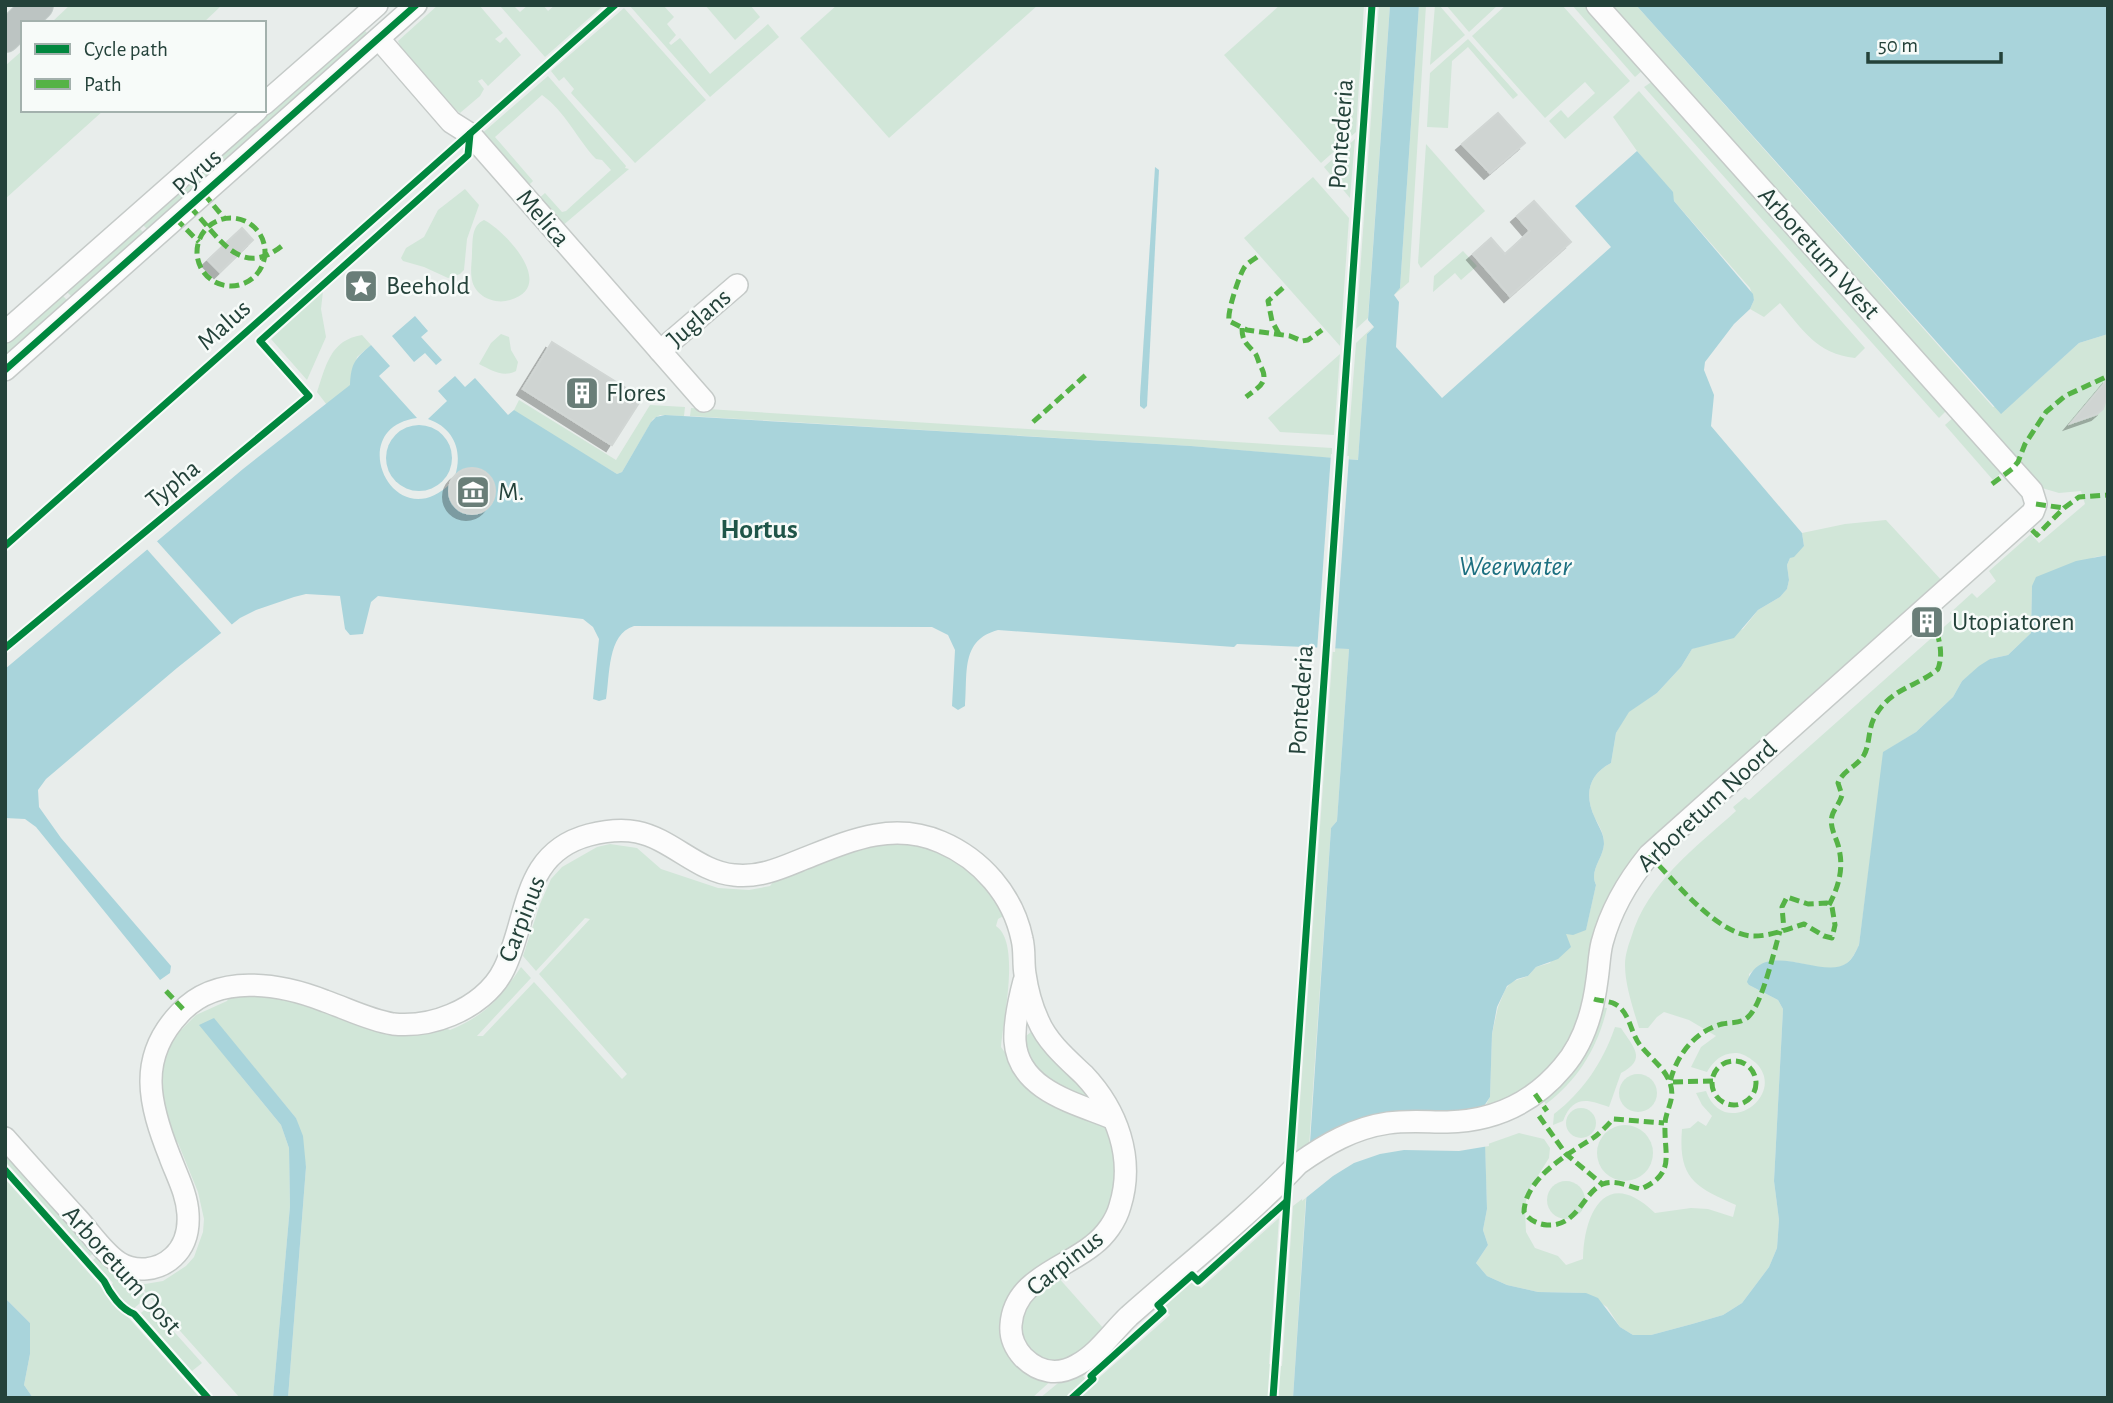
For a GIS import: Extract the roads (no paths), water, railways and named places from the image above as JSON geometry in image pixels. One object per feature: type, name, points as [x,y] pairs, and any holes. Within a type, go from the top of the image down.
[{"type":"highway","points":[[22,21],[38,5]]},
{"type":"highway","points":[[5,37],[21,21]]},
{"type":"street","points":[[266,102],[377,5]]},
{"type":"street","name":"Pyrus","points":[[5,370],[416,5]]},
{"type":"street","name":"Arboretum West","points":[[1597,5],[2032,491],[2036,504]]},
{"type":"street","name":"Melica","points":[[379,39],[451,121],[470,134],[704,401]]},
{"type":"street","name":"Pyrus","points":[[5,332],[255,112]]},
{"type":"street","name":"Juglans","points":[[660,351],[737,285]]},
{"type":"street","name":"Arboretum Noord","points":[[1070,1369],[1097,1350],[1118,1326],[1298,1164],[1329,1143],[1365,1128],[1402,1121],[1446,1122],[1478,1119],[1527,1100],[1552,1080],[1576,1050],[1590,1017],[1601,945],[1612,912],[1627,882],[1649,855],[1955,584],[2033,512],[2036,504]]},
{"type":"street","name":"Carpinus","points":[[116,1260],[141,1270],[165,1264],[182,1247],[188,1233],[187,1200],[156,1118],[150,1080],[156,1048],[183,1009],[209,991],[224,986],[244,985],[318,998],[386,1023],[428,1023],[460,1012],[490,989],[504,969],[526,897],[539,870],[559,850],[577,839],[612,831],[644,833],[716,872],[731,875],[747,876],[775,871],[829,849],[878,834],[907,832],[933,838],[970,858],[1002,892],[1011,907],[1024,944],[1025,976],[1015,1040],[1024,1069],[1052,1094],[1112,1118]]},
{"type":"street","name":"Carpinus","points":[[1025,976],[1037,1020],[1058,1049],[1096,1088],[1124,1143],[1126,1162],[1123,1194],[1115,1219],[1092,1247],[1062,1264],[1026,1290],[1018,1300],[1011,1324],[1016,1349],[1035,1367],[1057,1372],[1070,1369]]},
{"type":"street","name":"Arboretum Oost","points":[[5,1138],[116,1260]]},
{"type":"water","name":"Weerwater","points":[[1390,5],[1419,5],[1400,288],[1394,295],[1399,302],[1396,347],[1442,398],[1611,247],[1575,206],[1637,151],[1673,192],[1674,201],[1753,294],[1754,300],[1750,309],[1734,324],[1705,362],[1704,370],[1714,395],[1711,426],[1802,533],[1804,546],[1790,558],[1787,565],[1787,589],[1780,597],[1758,610],[1734,638],[1692,649],[1681,667],[1657,693],[1629,712],[1616,733],[1611,763],[1597,773],[1590,786],[1592,810],[1604,844],[1595,869],[1596,885],[1586,930],[1573,935],[1566,934],[1571,947],[1558,959],[1536,967],[1528,976],[1507,986],[1497,1007],[1492,1034],[1490,1097],[1484,1106],[1487,1209],[1483,1230],[1488,1245],[1476,1263],[1487,1276],[1507,1285],[1538,1292],[1586,1293],[1598,1298],[1620,1327],[1633,1335],[1651,1335],[1723,1315],[1742,1303],[1769,1267],[1777,1248],[1779,1220],[1774,1181],[1783,1009],[1778,1000],[1747,982],[1755,969],[1766,962],[1836,967],[1851,960],[1859,945],[1883,752],[1916,732],[1953,697],[1962,681],[1979,666],[1990,659],[2008,655],[2031,633],[2032,586],[2036,577],[2076,561],[2108,555],[2108,1398],[1293,1398],[1331,828],[1337,821],[1349,649],[1237,644],[1234,647],[998,630],[986,635],[972,650],[968,660],[965,706],[958,710],[952,706],[955,650],[948,635],[932,627],[634,626],[625,630],[614,647],[606,699],[599,701],[593,699],[599,639],[593,627],[583,619],[378,596],[371,602],[363,634],[350,635],[345,629],[340,596],[306,594],[240,618],[46,779],[38,790],[39,807],[61,838],[171,966],[170,973],[160,980],[36,827],[25,819],[5,818],[5,669],[243,469],[350,385],[355,362],[371,345],[390,366],[379,376],[417,418],[395,426],[383,440],[380,458],[384,476],[395,490],[411,498],[430,497],[451,483],[452,503],[469,514],[485,511],[492,503],[494,484],[489,476],[480,470],[469,470],[455,476],[458,458],[454,442],[444,428],[428,419],[447,401],[438,391],[455,376],[465,387],[475,378],[508,415],[514,410],[617,474],[622,472],[651,422],[656,417],[665,415],[1191,446],[1358,460],[1367,334],[1374,327],[1368,320]]},
{"type":"water","points":[[1636,5],[2108,5],[2108,334],[2079,343],[2001,414]]},
{"type":"water","points":[[1155,167],[1159,170],[1147,406],[1144,409],[1140,406],[1140,397]]},
{"type":"water","points":[[415,316],[428,331],[421,337],[442,360],[436,365],[425,353],[414,362],[392,336]]},
{"type":"water","points":[[413,425],[425,425],[437,430],[447,440],[452,458],[450,471],[437,486],[425,491],[413,491],[401,486],[391,476],[386,464],[386,452],[391,440],[401,430]]},
{"type":"water","points":[[214,1018],[296,1118],[303,1136],[306,1167],[288,1398],[273,1398],[290,1206],[289,1148],[281,1125],[199,1025]]},
{"type":"water","points":[[5,1298],[30,1323],[30,1354],[24,1385],[33,1398],[5,1398]]},
{"type":"place","name":"Beehold","points":[[361,286]]},
{"type":"place","name":"Flores","points":[[582,393]]},
{"type":"place","name":"M.","points":[[473,492]]},
{"type":"place","name":"Utopiatoren","points":[[1927,622]]},
{"type":"district","name":"Hortus","points":[[759,530]]}]
